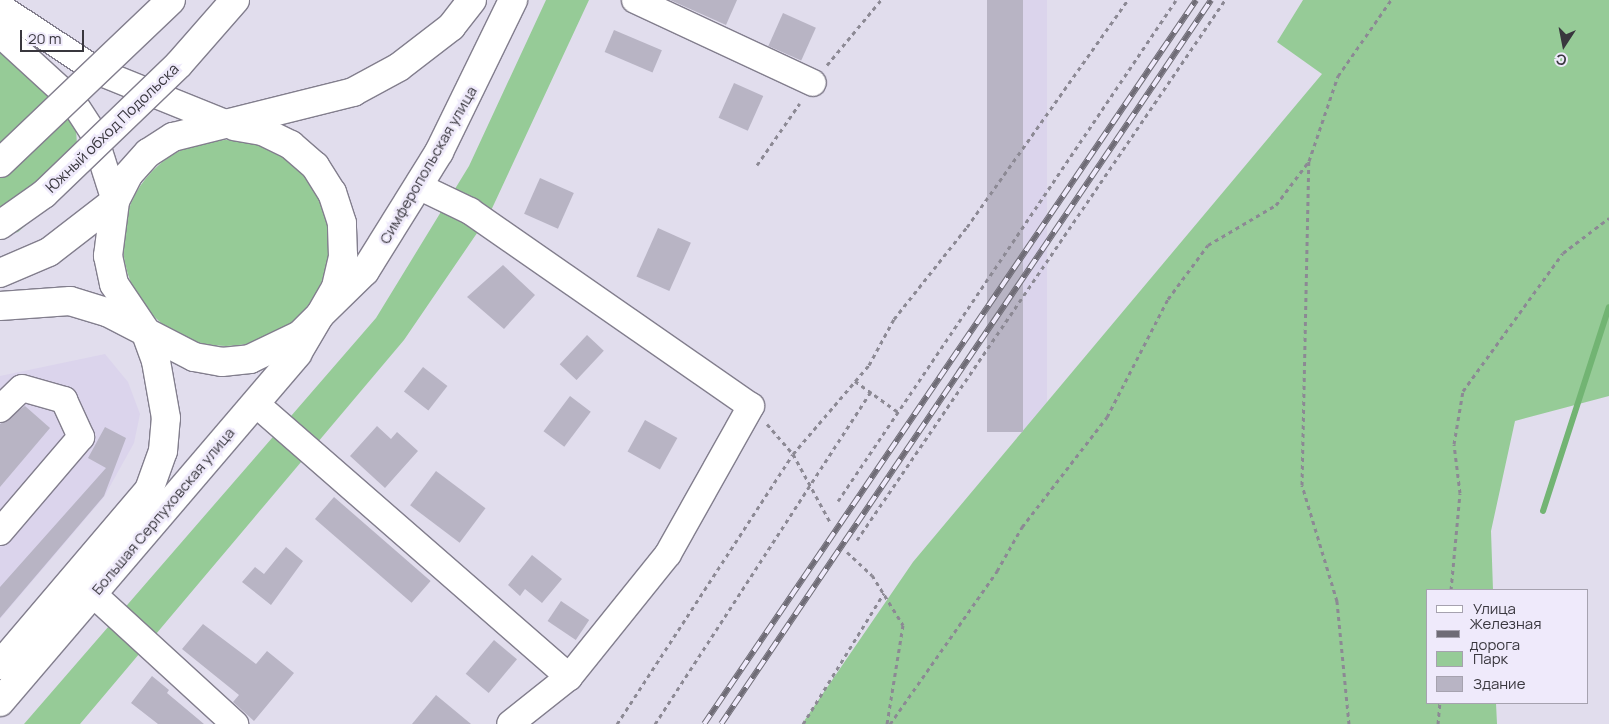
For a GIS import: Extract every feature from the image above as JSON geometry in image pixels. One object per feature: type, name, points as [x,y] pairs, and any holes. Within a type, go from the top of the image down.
[{"type":"main road","points":[[0,163],[171,0]]},
{"type":"main road","name":"Южный обход Подольска","points":[[0,225],[44,194],[179,64],[235,0]]},
{"type":"main road","points":[[145,330],[127,308],[110,266],[108,229],[114,201],[128,175],[148,153],[173,137],[201,128],[230,125],[353,92],[399,67],[451,27],[472,0]]},
{"type":"main road","name":"Симферопольская улица","points":[[320,315],[365,271],[418,186],[486,61],[513,0]]},
{"type":"main road","points":[[0,306],[70,301],[145,330],[194,357],[240,360],[276,350],[320,315],[336,287],[343,256],[342,223],[332,193],[315,166],[291,145],[262,131],[230,125]]},
{"type":"main road","points":[[0,273],[49,252],[114,201]]},
{"type":"main road","name":"Большая Серпуховская улица","points":[[0,702],[297,354],[320,315]]},
{"type":"main road","name":"Большая Серпуховская улица","points":[[0,664],[149,490],[163,451],[166,418],[156,362],[145,330]]},
{"type":"lane","points":[[635,0],[813,83]]},
{"type":"lane","points":[[0,7],[99,72],[230,125]]},
{"type":"lane","points":[[0,34],[72,100],[93,132],[114,201]]},
{"type":"lane","points":[[418,186],[470,211],[751,406],[668,554],[569,677],[510,724]]},
{"type":"lane","points":[[0,409],[22,388],[64,400],[81,437],[0,532]]},
{"type":"lane","points":[[254,403],[569,677]]},
{"type":"lane","points":[[93,594],[236,724]]},
{"type":"path","points":[[617,724],[793,454],[855,381],[894,319],[967,227],[1128,0]]},
{"type":"path","points":[[838,501],[1176,0]]},
{"type":"path","points":[[857,540],[1225,0]]},
{"type":"path","points":[[1349,724],[1337,601],[1302,484],[1309,161],[1338,76],[1392,0]]},
{"type":"path","points":[[888,724],[997,571],[1022,527],[1107,417],[1180,283],[1208,245],[1276,205],[1309,161]]},
{"type":"path","points":[[1452,589],[1460,493],[1454,444],[1463,391],[1496,340],[1563,253],[1609,218]]},
{"type":"path","points":[[855,381],[898,412]]},
{"type":"path","points":[[655,724],[812,486],[871,392]]},
{"type":"path","points":[[751,406],[793,454],[830,522]]},
{"type":"path","points":[[847,552],[884,593],[902,625],[888,724]]},
{"type":"path","points":[[803,724],[884,593]]},
{"type":"path","points":[[1438,724],[1440,704]]},
{"type":"shaded area","points":[[987,0],[1047,0],[1047,432],[987,432]]},
{"type":"shaded area","points":[[105,354],[128,382],[140,414],[134,443],[104,497],[0,619],[0,376]]},
{"type":"green space","points":[[546,0],[589,0],[488,217],[404,340],[80,724],[24,724],[376,318],[469,166]]},
{"type":"green space","points":[[1303,0],[1609,0],[1609,396],[1515,421],[1491,531],[1493,589],[1426,589],[1426,704],[1496,704],[1497,724],[802,724],[913,562],[1322,74],[1277,42]]},
{"type":"green space","points":[[0,42],[75,116],[77,144],[63,193],[18,232],[0,237]]},
{"type":"green space","points":[[226,140],[246,142],[265,148],[299,170],[321,204],[327,223],[329,243],[327,263],[321,282],[299,316],[265,338],[246,344],[226,346],[206,344],[187,338],[153,316],[131,282],[125,263],[123,243],[125,223],[131,204],[153,170],[187,148],[206,142]]},
{"type":"building","points":[[670,0],[737,0],[726,25]]},
{"type":"building","points":[[987,0],[1023,0],[1023,432],[987,432]]},
{"type":"building","points":[[783,13],[816,28],[801,61],[768,46]]},
{"type":"building","points":[[614,30],[662,50],[652,72],[605,52]]},
{"type":"building","points":[[734,83],[763,96],[748,131],[719,118]]},
{"type":"building","points":[[540,178],[574,193],[558,229],[524,214]]},
{"type":"building","points":[[658,228],[691,243],[669,291],[636,276]]},
{"type":"building","points":[[503,265],[535,295],[504,329],[467,297]]},
{"type":"building","points":[[587,335],[604,351],[577,380],[560,364]]},
{"type":"building","points":[[423,367],[447,386],[428,411],[404,391]]},
{"type":"building","points":[[570,396],[591,412],[564,447],[544,431]]},
{"type":"building","points":[[25,406],[50,428],[0,487],[0,424]]},
{"type":"building","points":[[645,420],[677,438],[660,469],[628,451]]},
{"type":"building","points":[[377,426],[391,439],[397,432],[418,451],[385,488],[350,456]]},
{"type":"building","points":[[105,427],[126,438],[104,496],[0,618],[0,587],[106,468],[88,458]]},
{"type":"building","points":[[436,471],[486,508],[460,543],[410,505]]},
{"type":"building","points":[[334,497],[431,581],[412,603],[315,519]]},
{"type":"building","points":[[286,547],[303,561],[271,605],[242,582],[255,567],[264,574]]},
{"type":"building","points":[[532,555],[562,579],[542,603],[525,589],[520,596],[508,585]]},
{"type":"building","points":[[561,601],[589,620],[576,640],[548,621]]},
{"type":"building","points":[[203,624],[256,664],[267,651],[294,673],[254,721],[233,702],[239,695],[182,649]]},
{"type":"building","points":[[494,640],[517,659],[489,693],[466,674]]},
{"type":"building","points":[[152,676],[169,690],[167,693],[204,724],[158,724],[131,703]]},
{"type":"building","points":[[436,695],[471,724],[412,724]]},
{"type":"waterway","points":[[1543,511],[1609,307]]},
{"type":"railway","points":[[704,724],[1196,0]]},
{"type":"railway","points":[[721,724],[1211,0]]}]
